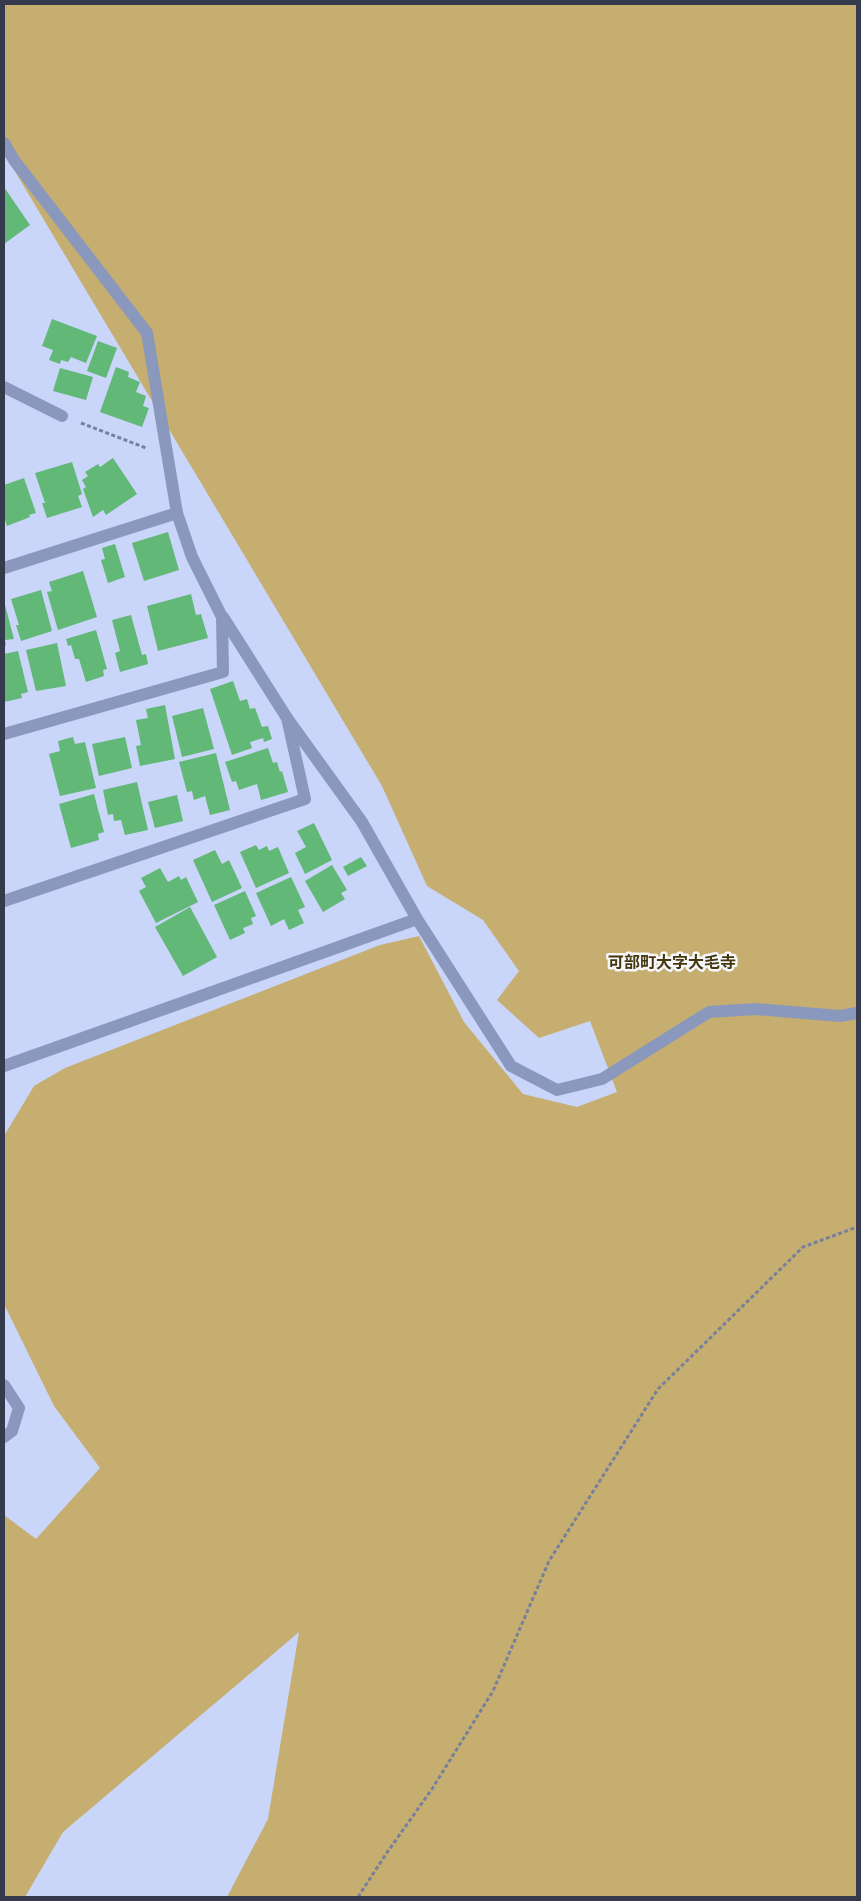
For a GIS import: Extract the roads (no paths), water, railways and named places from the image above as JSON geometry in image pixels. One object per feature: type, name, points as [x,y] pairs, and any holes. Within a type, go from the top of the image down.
[{"type":"street","points":[[4,143],[14,160],[148,333],[177,513],[192,557],[222,617],[287,718],[362,822],[417,918],[512,1066],[557,1090],[602,1078],[709,1012],[756,1009],[840,1016],[857,1013]]},
{"type":"street","points":[[4,387],[62,416]]},
{"type":"street","points":[[4,568],[177,513]]},
{"type":"street","points":[[4,734],[222,672],[222,617]]},
{"type":"street","points":[[4,901],[304,799],[287,718]]},
{"type":"street","points":[[4,1066],[417,918]]},
{"type":"street","points":[[4,1385],[19,1408],[12,1431],[4,1437]]},
{"type":"district","name":"可部町大字大毛寺","points":[[672,962]]}]
